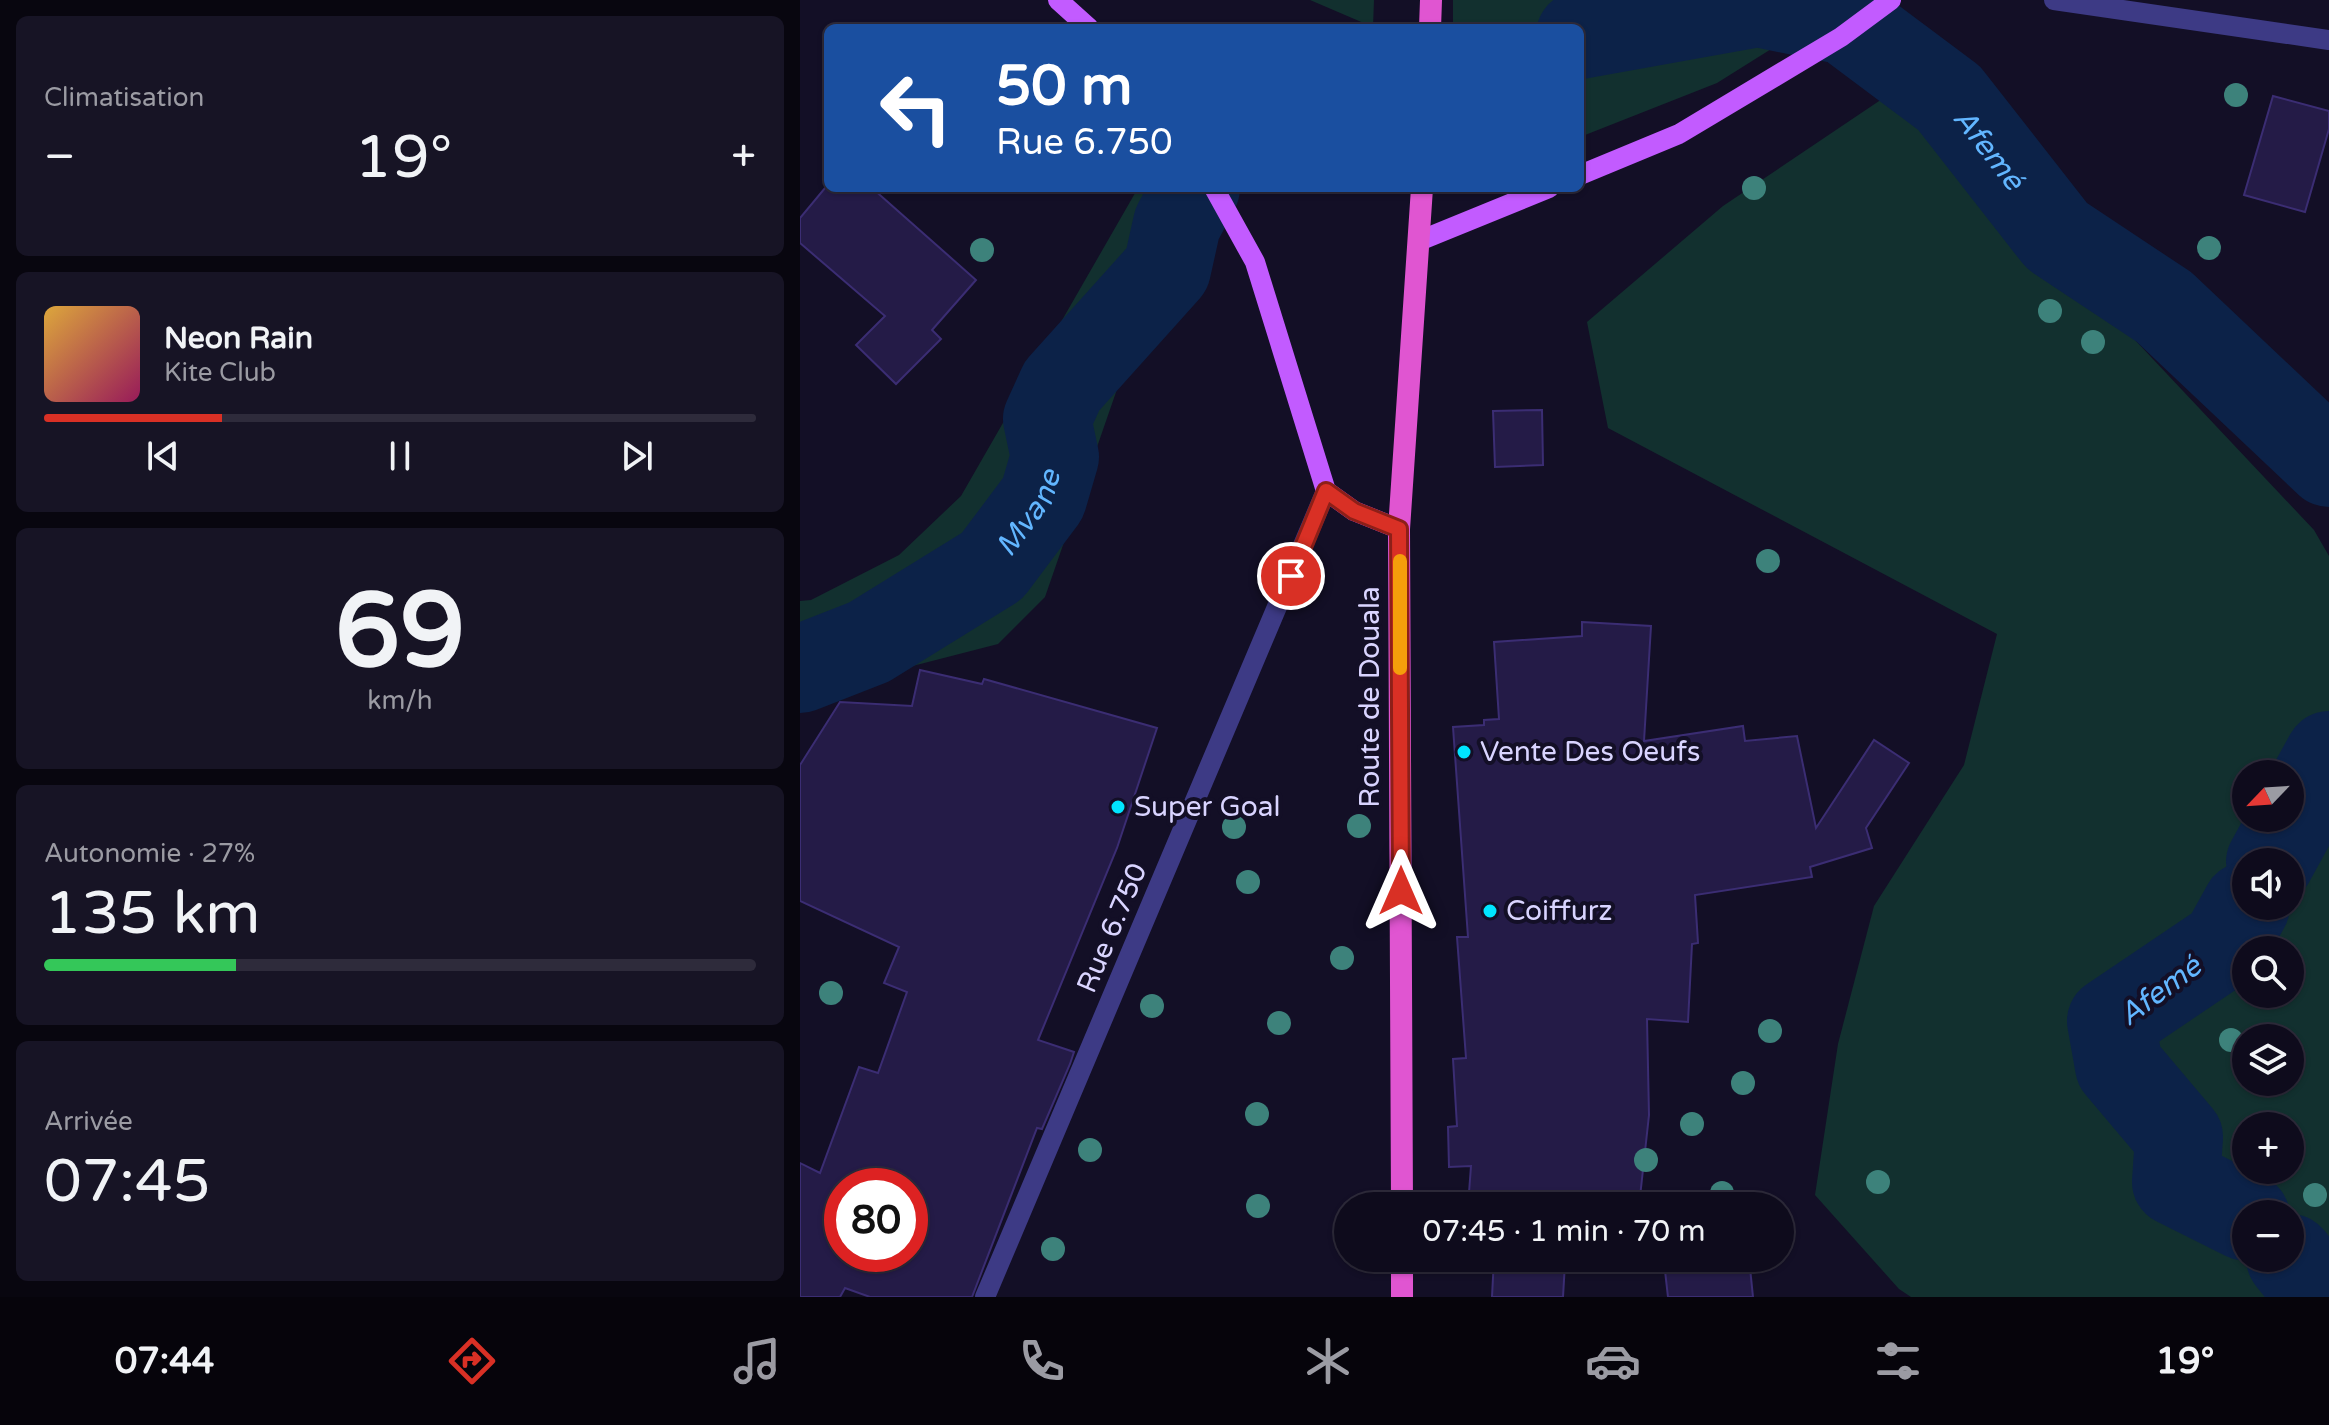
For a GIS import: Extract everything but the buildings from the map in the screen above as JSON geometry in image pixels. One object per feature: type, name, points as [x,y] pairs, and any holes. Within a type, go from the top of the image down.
[{"type":"highway","points":[[1430,24],[1431,0]]},
{"type":"highway","name":"Route de Douala","points":[[1402,1192],[1399,529],[1422,192]]},
{"type":"highway","points":[[1402,1272],[1402,1297]]},
{"type":"main road","points":[[1058,0],[1085,24]]},
{"type":"main road","points":[[1584,173],[1679,134],[1841,37],[1891,0]]},
{"type":"main road","points":[[1216,192],[1255,262],[1326,491],[1354,511],[1399,529]]},
{"type":"main road","points":[[1419,241],[1539,192]]},
{"type":"street","points":[[2054,0],[2329,40]]},
{"type":"street","name":"Rue 6.750","points":[[985,1297],[1326,491]]},
{"type":"green space","points":[[1310,0],[1374,0],[1373,24],[1366,24]]},
{"type":"green space","points":[[1453,0],[1838,0],[1792,36],[1717,83],[1584,135],[1584,24],[1453,24]]},
{"type":"green space","points":[[1888,95],[2070,271],[2314,530],[2329,556],[2329,1297],[1911,1297],[1899,1289],[1815,1195],[1838,1044],[1874,906],[1964,765],[1997,634],[1608,428],[1587,322],[1723,206]]},
{"type":"green space","points":[[1136,192],[1241,192],[1215,213],[1184,298],[1123,372],[1045,597],[998,644],[800,695],[800,601],[811,600],[899,555],[961,496]]},
{"type":"waterway","name":"Afemé","points":[[1584,34],[1758,3],[1846,21],[1949,98],[2057,236],[2164,307],[2329,463]]},
{"type":"waterway","name":"Mvane","points":[[800,669],[869,642],[992,566],[1043,498],[1055,457],[1047,419],[1062,386],[1167,269],[1177,224],[1194,192]]},
{"type":"waterway","name":"Afemé","points":[[2278,848],[2329,755]]},
{"type":"waterway","name":"Afemé","points":[[2232,1210],[2176,1182],[2179,1137],[2119,1066],[2111,1021],[2225,944],[2238,920]]},
{"type":"waterway","name":"Afemé","points":[[2301,1272],[2321,1297]]},
{"type":"slow traffic","points":[[1400,561],[1400,668]]},
{"type":"place","name":"Vente Des Oeufs","points":[[1464,752]]},
{"type":"place","name":"Super Goal","points":[[1118,807]]},
{"type":"place","name":"Coiffurz","points":[[1490,911]]},
{"type":"route","points":[[1291,576],[1326,491],[1354,511],[1399,529],[1401,891]]}]
